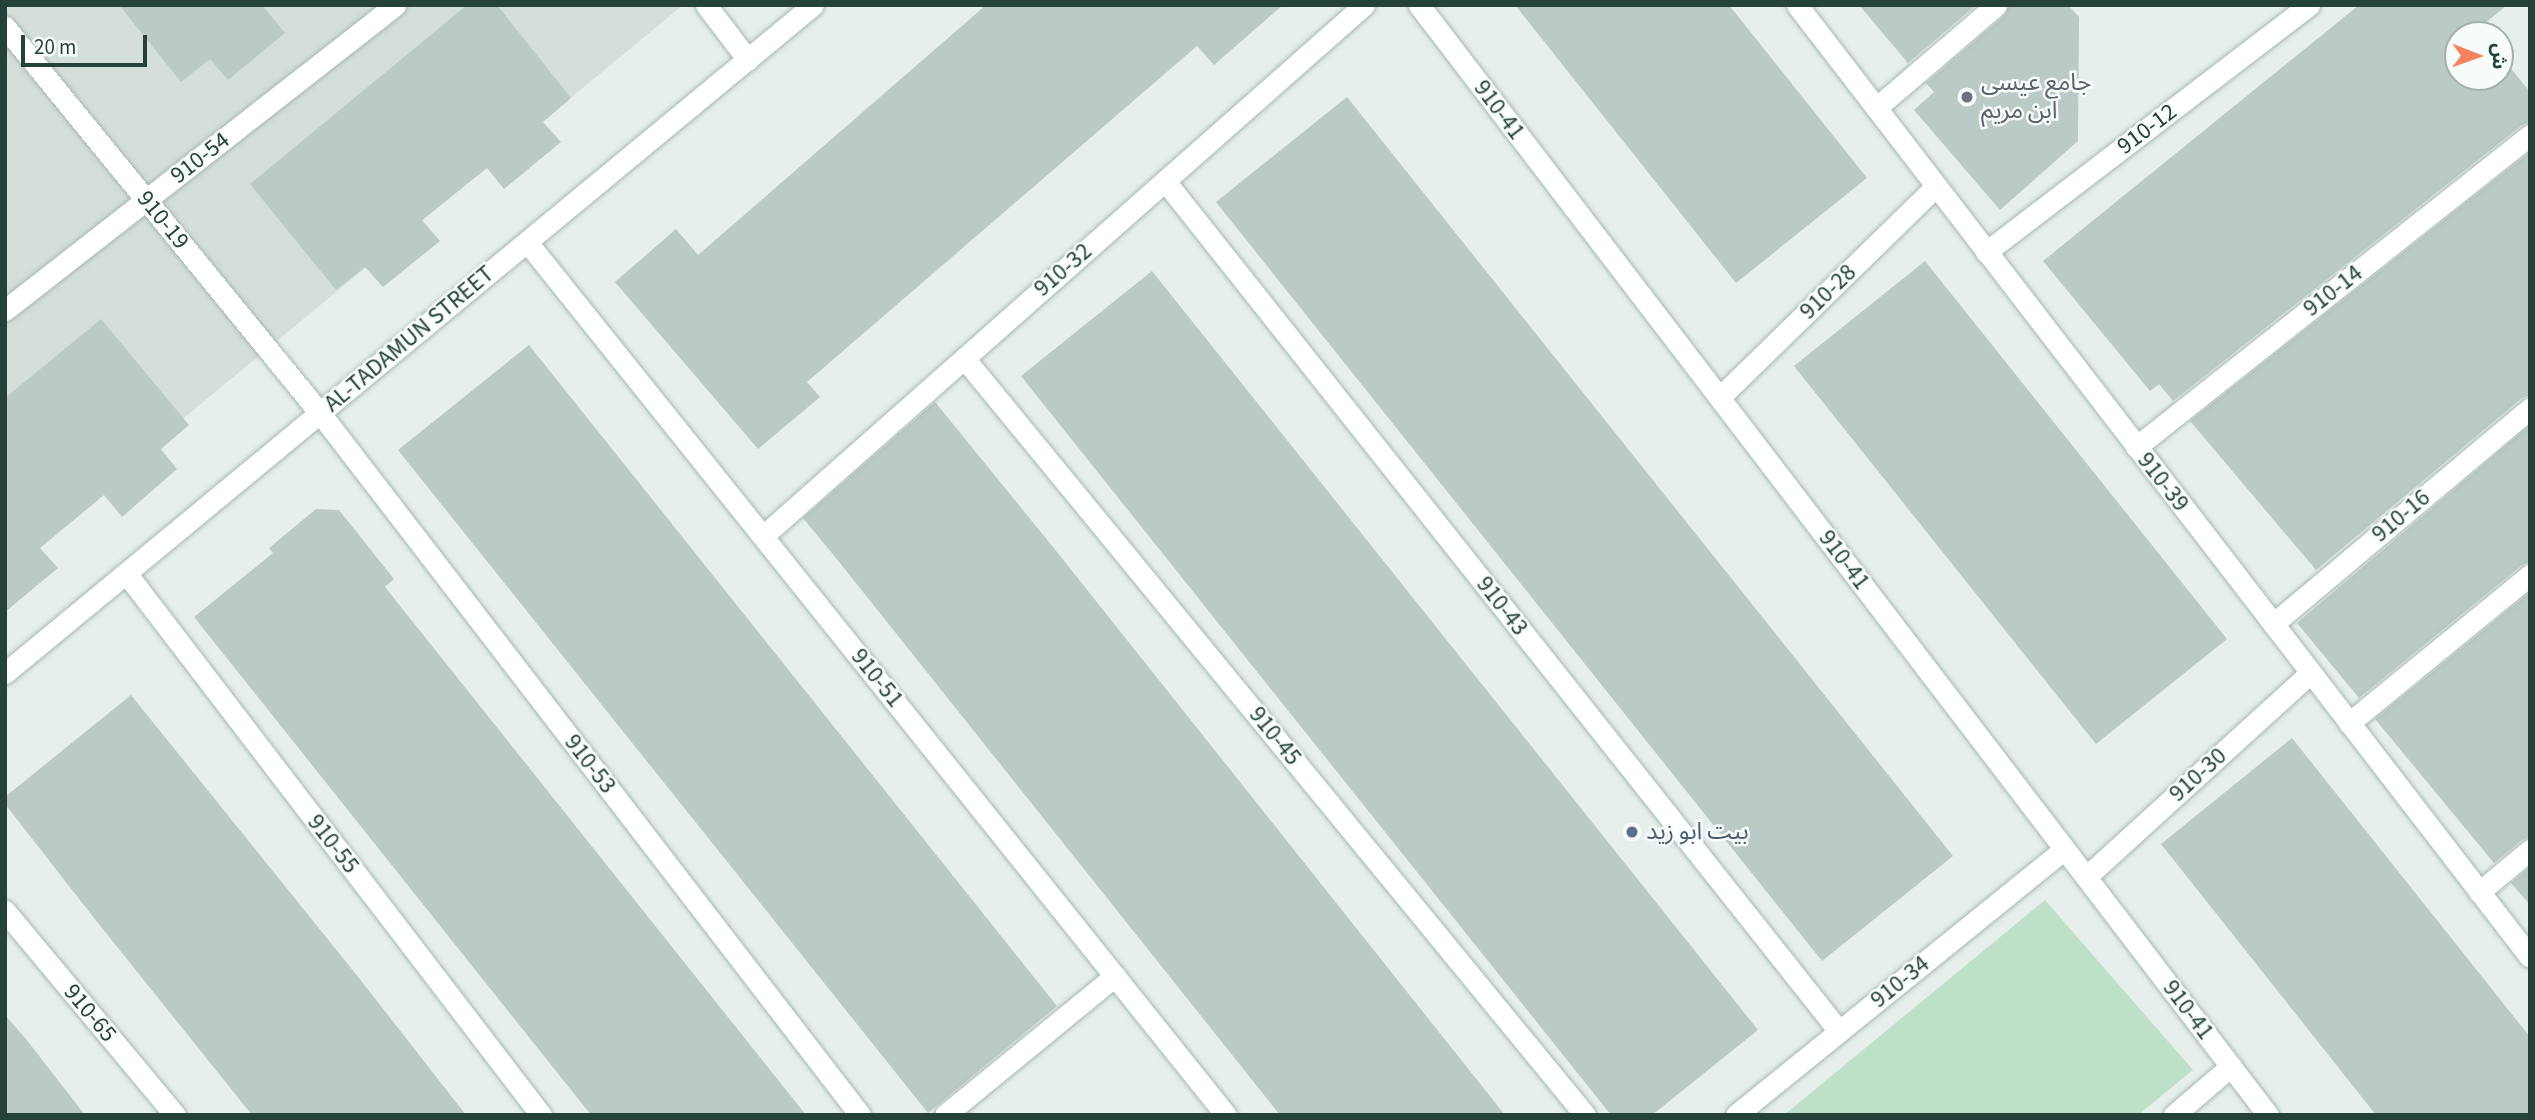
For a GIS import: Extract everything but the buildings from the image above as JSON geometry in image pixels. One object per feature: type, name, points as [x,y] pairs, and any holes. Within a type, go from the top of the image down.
[{"type":"street","name":"910-54","points":[[5,310],[395,5]]},
{"type":"street","points":[[706,5],[748,60]]},
{"type":"street","name":"AL-TADAMUN STREET","points":[[5,673],[813,5]]},
{"type":"street","name":"910-32","points":[[763,536],[1364,5]]},
{"type":"street","name":"910-41","points":[[1419,5],[2268,1115]]},
{"type":"street","name":"910-39","points":[[1797,5],[2530,957]]},
{"type":"street","points":[[1876,108],[1996,5]]},
{"type":"street","name":"910-12","points":[[1986,252],[2309,5]]},
{"type":"street","name":"910-19","points":[[5,27],[320,412]]},
{"type":"street","name":"910-14","points":[[2136,447],[2530,135]]},
{"type":"street","name":"910-43","points":[[1165,181],[1839,1031]]},
{"type":"street","name":"910-28","points":[[1720,397],[1936,186]]},
{"type":"street","name":"910-51","points":[[527,242],[1226,1115]]},
{"type":"street","name":"910-45","points":[[964,358],[1585,1115]]},
{"type":"street","name":"910-16","points":[[2273,624],[2530,408]]},
{"type":"street","name":"910-53","points":[[320,412],[860,1115]]},
{"type":"street","name":"910-55","points":[[125,573],[541,1115]]},
{"type":"street","points":[[2349,723],[2530,575]]},
{"type":"street","name":"910-30","points":[[2086,877],[2310,673]]},
{"type":"street","name":"910-34","points":[[1736,1115],[2064,849]]},
{"type":"street","points":[[2479,892],[2530,850]]},
{"type":"street","name":"910-65","points":[[7,917],[174,1115]]},
{"type":"street","points":[[945,1115],[1115,976]]},
{"type":"street","points":[[2174,1115],[2231,1066]]},
{"type":"shaded area","points":[[5,5],[683,5],[5,566]]},
{"type":"green space","points":[[2045,900],[2193,1070],[2138,1115],[1784,1115]]},
{"type":"place","name":"جامع عيسى ابن مريم","points":[[1967,97]]},
{"type":"place","name":"بيت ابو زيد","points":[[1632,832]]}]
